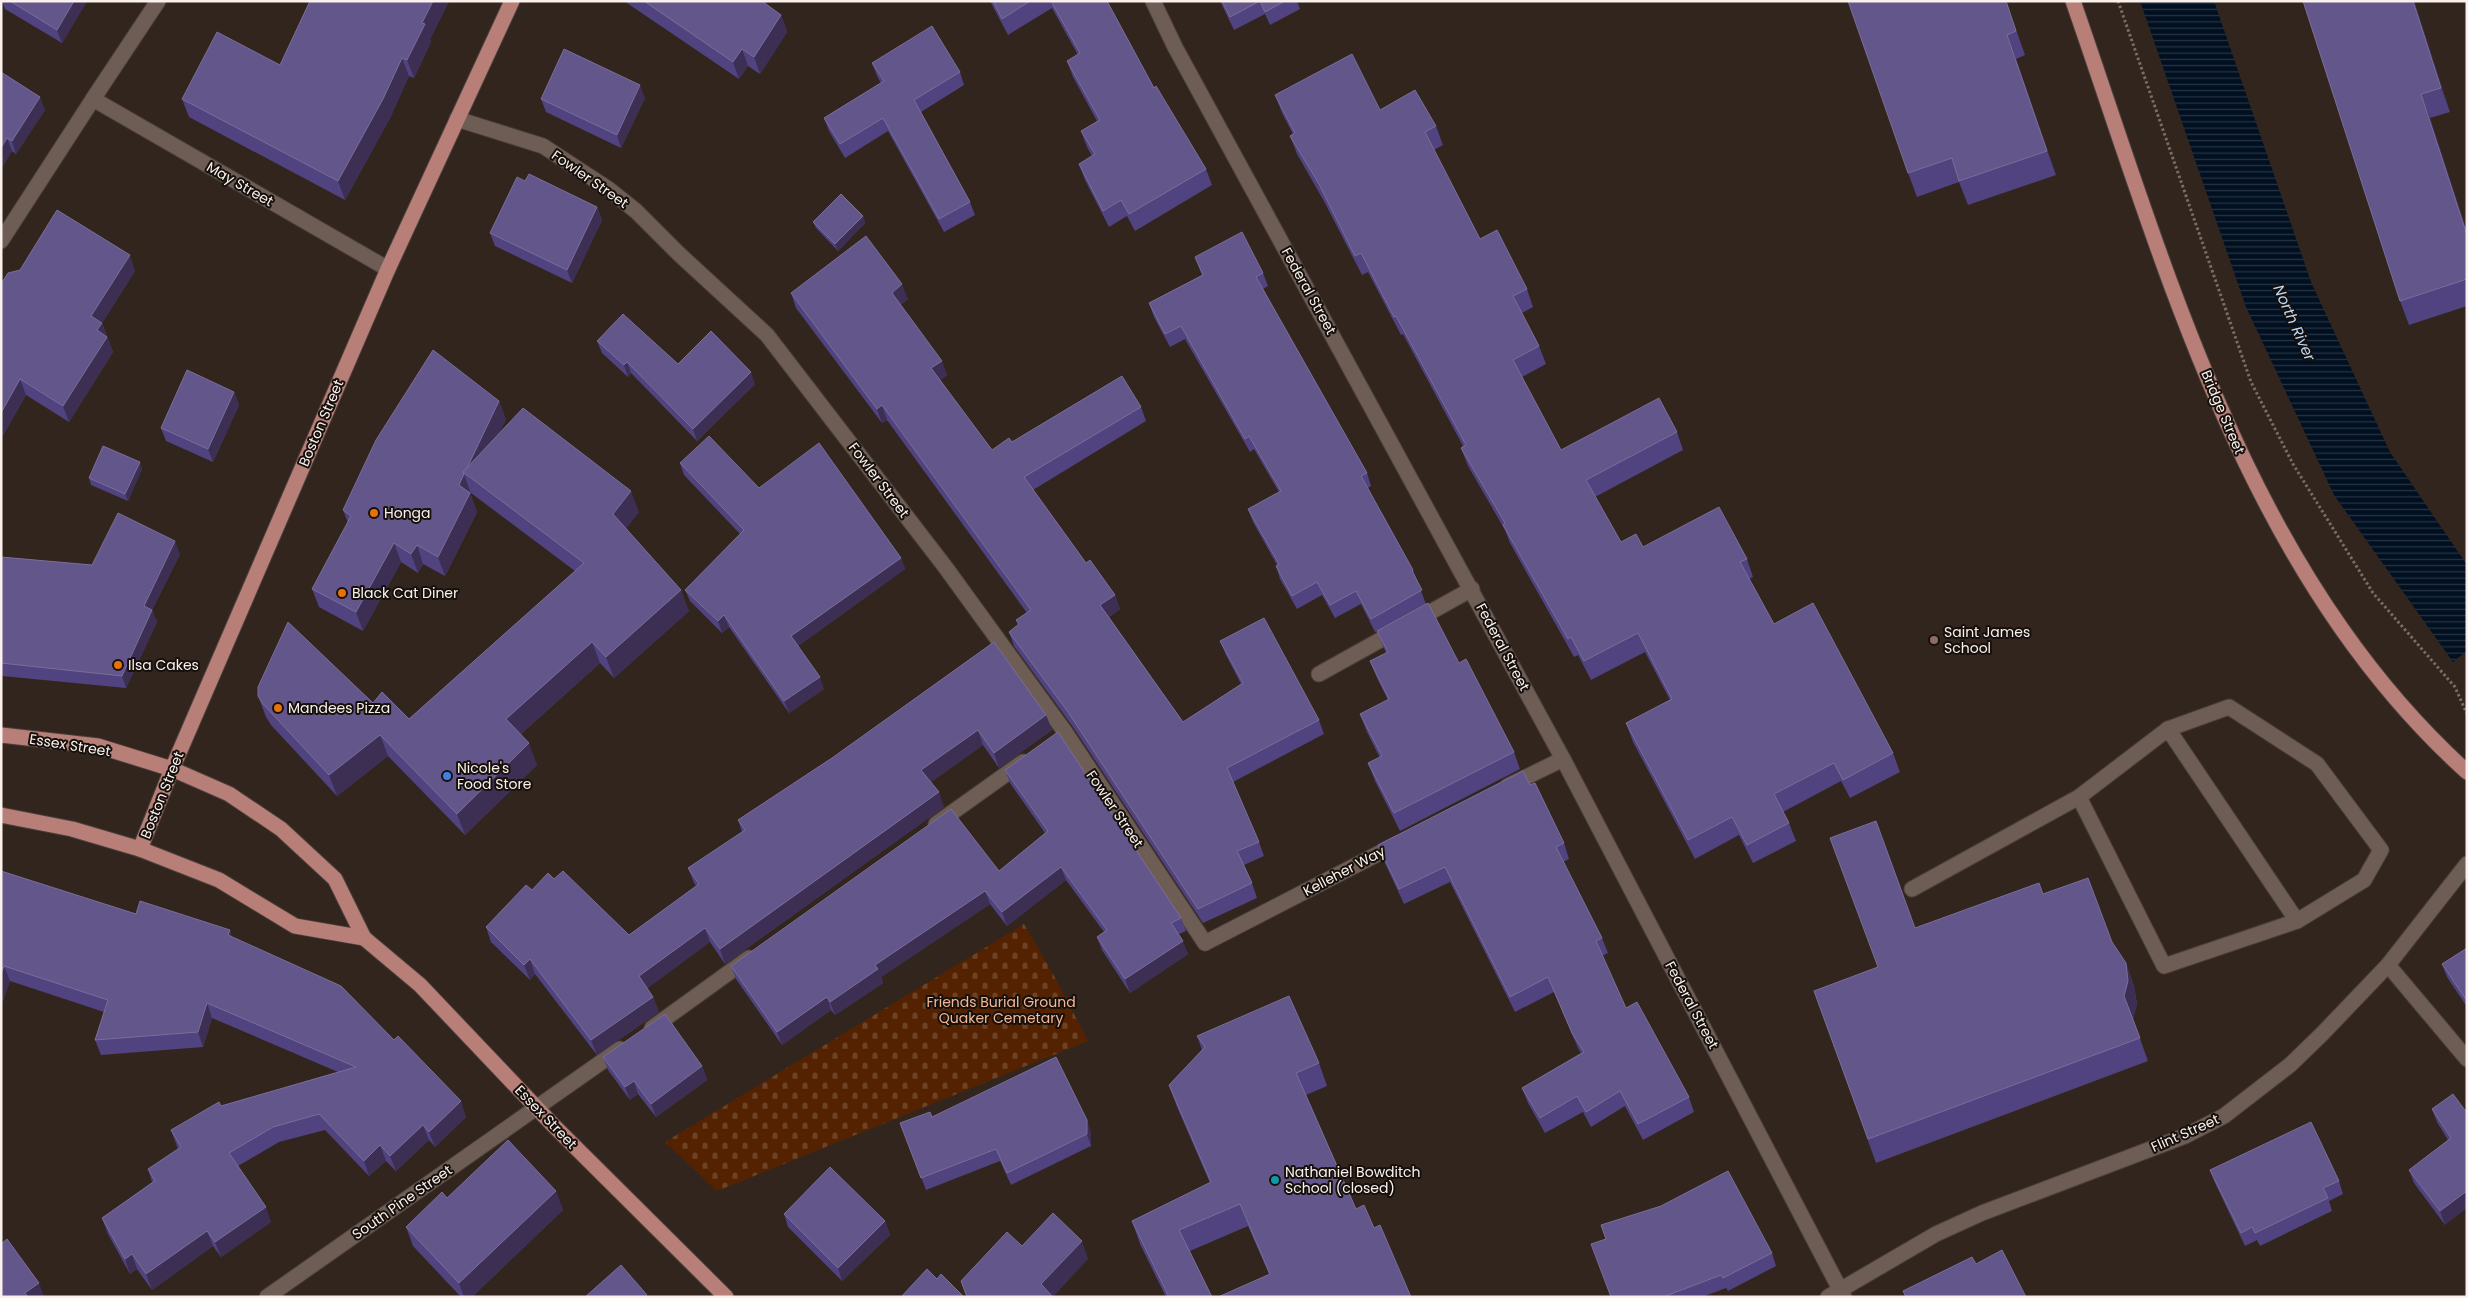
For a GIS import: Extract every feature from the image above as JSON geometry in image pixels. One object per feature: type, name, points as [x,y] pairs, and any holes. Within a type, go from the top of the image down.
[{"type":"main road","name":"Boston Street","points":[[140,849],[172,769],[388,269],[512,1]]},
{"type":"main road","name":"Bridge Street","points":[[2073,1],[2173,292],[2238,449],[2272,519],[2354,646],[2399,702],[2467,772]]},
{"type":"main road","name":"Essex Street","points":[[1,735],[98,746],[172,769],[229,794],[281,829],[335,879],[364,938],[420,985],[536,1108],[726,1297]]},
{"type":"main road","name":"Essex Street","points":[[1,814],[72,829],[140,849],[219,880],[296,926],[364,938]]},
{"type":"street","points":[[1,241],[158,1]]},
{"type":"street","name":"Federal Street","points":[[1153,1],[1175,47],[1472,589],[1563,760],[1837,1295]]},
{"type":"street","name":"May Street","points":[[93,99],[388,269]]},
{"type":"street","name":"Fowler Street","points":[[457,119],[543,146],[608,188],[636,211],[679,254],[767,334],[946,568],[1065,732],[1205,943]]},
{"type":"street","points":[[1319,674],[1472,589]]},
{"type":"street","points":[[1912,889],[2079,796],[2168,730],[2229,707],[2317,764],[2381,850],[2364,880],[2297,921],[2164,966],[2079,796]]},
{"type":"street","points":[[2168,730],[2297,921]]},
{"type":"street","points":[[1049,744],[1065,732]]},
{"type":"street","points":[[927,831],[1033,755]]},
{"type":"street","points":[[1493,793],[1563,760]]},
{"type":"street","name":"Kelleher Way","points":[[1205,943],[1415,834]]},
{"type":"street","name":"Flint Street","points":[[1837,1295],[1890,1258],[1936,1234],[1982,1213],[2185,1136],[2224,1116],[2290,1066],[2388,965],[2467,864]]},
{"type":"street","name":"South Pine Street","points":[[267,1297],[765,947]]},
{"type":"street","points":[[2388,965],[2467,1059]]},
{"type":"path","points":[[2118,1],[2251,382],[2293,464],[2373,594],[2455,686],[2467,714]]},
{"type":"green space","name":"Friends Burial Ground Quaker Cemetary","points":[[1024,924],[1052,972],[1088,1041],[717,1191],[665,1142]]},
{"type":"water","name":"North River","points":[[2140,1],[2214,1],[2311,282],[2390,452],[2467,565],[2467,651],[2453,662],[2334,495],[2246,307]]},
{"type":"building","points":[[10,1],[74,1],[57,30]]},
{"type":"building","points":[[310,1],[433,1],[422,23],[425,24],[407,60],[402,58],[383,99],[338,181],[182,99],[217,32],[280,65]]},
{"type":"building","points":[[644,1],[762,1],[781,15],[754,57],[742,49],[733,62]]},
{"type":"building","points":[[993,1],[1030,1],[1002,19]]},
{"type":"building","points":[[1051,1],[1107,1],[1154,88],[1156,86],[1206,169],[1129,214],[1121,200],[1103,211],[1079,164],[1095,154],[1081,131],[1100,120],[1067,61],[1080,53]]},
{"type":"building","points":[[1222,1],[1260,1],[1230,17]]},
{"type":"building","points":[[1260,1],[1285,1],[1265,12]]},
{"type":"building","points":[[1848,1],[2006,1],[2016,31],[2007,35],[2047,151],[1959,181],[1952,158],[1908,173]]},
{"type":"building","points":[[2303,1],[2413,1],[2441,88],[2421,94],[2467,235],[2467,279],[2400,301]]},
{"type":"building","points":[[932,26],[960,72],[914,100],[970,202],[939,219],[883,118],[840,144],[824,118],[884,81],[872,63]]},
{"type":"building","points":[[564,49],[640,85],[617,135],[541,99]]},
{"type":"building","points":[[1352,54],[1380,110],[1415,90],[1436,126],[1425,132],[1480,239],[1497,230],[1527,289],[1513,296],[1539,346],[1513,360],[1561,450],[1659,398],[1677,432],[1586,480],[1621,542],[1636,534],[1643,547],[1719,507],[1747,559],[1740,562],[1774,624],[1813,603],[1893,753],[1843,780],[1834,763],[1774,794],[1789,823],[1747,845],[1732,817],[1688,840],[1626,723],[1672,699],[1638,633],[1584,661],[1571,637],[1568,639],[1503,525],[1505,523],[1461,448],[1466,445],[1396,316],[1394,317],[1361,253],[1355,256],[1319,184],[1290,136],[1295,133],[1275,95]]},
{"type":"building","points":[[1,72],[40,97],[12,141],[7,138],[1,148]]},
{"type":"building","points":[[529,174],[597,207],[567,270],[490,233],[517,177],[525,181]]},
{"type":"building","points":[[841,194],[863,216],[835,244],[813,222]]},
{"type":"building","points":[[57,210],[130,255],[91,316],[102,323],[97,330],[107,337],[63,406],[20,379],[1,413],[1,284],[8,273],[20,270]]},
{"type":"building","points":[[1242,232],[1263,273],[1256,277],[1367,473],[1361,476],[1413,570],[1422,590],[1371,619],[1356,591],[1330,605],[1317,582],[1292,596],[1276,566],[1279,564],[1248,509],[1281,491],[1249,436],[1245,439],[1181,326],[1165,334],[1149,303],[1203,275],[1195,257]]},
{"type":"building","points":[[866,236],[902,284],[892,293],[942,361],[931,368],[992,450],[1009,438],[1012,442],[1122,376],[1141,407],[1024,477],[1086,563],[1090,560],[1115,595],[1100,605],[1183,722],[1243,683],[1220,641],[1264,618],[1319,720],[1227,768],[1259,842],[1237,851],[1252,883],[1198,909],[1068,712],[1009,632],[1019,624],[1016,620],[1031,610],[882,405],[877,409],[791,293]]},
{"type":"building","points":[[623,314],[678,364],[711,331],[751,372],[693,429],[627,362],[624,365],[597,341]]},
{"type":"building","points":[[433,350],[499,401],[467,468],[463,472],[464,474],[459,485],[470,493],[438,557],[417,545],[411,554],[394,543],[356,612],[312,589],[351,516],[343,510],[376,440]]},
{"type":"building","points":[[187,370],[234,392],[208,449],[161,428]]},
{"type":"building","points":[[523,408],[631,491],[613,514],[681,590],[606,657],[592,642],[506,719],[529,743],[457,814],[380,735],[329,775],[263,704],[258,696],[258,687],[288,622],[373,703],[382,692],[409,719],[584,563],[463,472]]},
{"type":"building","points":[[709,436],[759,488],[819,443],[901,558],[791,636],[820,677],[784,701],[724,615],[718,621],[685,590],[744,530],[680,463]]},
{"type":"building","points":[[103,446],[140,462],[125,494],[89,478]]},
{"type":"building","points":[[118,513],[175,541],[144,606],[152,610],[122,676],[1,663],[1,557],[92,565]]},
{"type":"building","points":[[1428,603],[1459,663],[1466,659],[1514,752],[1394,813],[1368,763],[1382,756],[1360,714],[1389,699],[1370,661],[1388,652],[1377,631]]},
{"type":"building","points":[[994,642],[1046,715],[994,753],[978,730],[921,770],[939,792],[720,949],[705,928],[639,976],[653,997],[591,1040],[530,959],[524,965],[486,927],[526,885],[532,890],[548,873],[554,879],[563,871],[629,935],[699,884],[688,868],[745,830],[738,820],[832,758]]},
{"type":"building","points":[[1058,732],[1181,918],[1171,923],[1183,941],[1125,979],[1097,937],[1107,930],[1061,867],[1002,912],[985,891],[875,965],[878,969],[830,1002],[827,997],[777,1032],[731,966],[951,809],[999,871],[1048,831],[1005,770]]},
{"type":"building","points":[[1523,771],[1530,785],[1535,783],[1564,843],[1556,847],[1602,938],[1596,941],[1626,1008],[1637,1002],[1689,1097],[1638,1124],[1620,1091],[1586,1112],[1577,1096],[1540,1118],[1522,1088],[1584,1052],[1572,1033],[1548,977],[1510,997],[1445,867],[1399,889],[1378,845]]},
{"type":"building","points":[[1876,821],[1915,928],[2039,883],[2043,894],[2088,878],[2112,942],[2126,963],[2128,981],[2124,996],[2140,1038],[1868,1139],[1814,991],[1878,967],[1830,838]]},
{"type":"building","points":[[1,871],[136,914],[140,901],[230,930],[228,935],[341,986],[394,1040],[398,1036],[461,1101],[429,1132],[423,1125],[390,1156],[380,1145],[364,1161],[319,1114],[273,1127],[229,1153],[266,1207],[215,1242],[207,1231],[146,1274],[132,1254],[125,1259],[102,1218],[155,1181],[148,1169],[181,1147],[171,1130],[219,1102],[221,1106],[356,1067],[207,1003],[198,1032],[95,1040],[108,1000],[4,966],[1,974]]},
{"type":"building","points":[[2467,948],[2467,1001],[2442,964]]},
{"type":"building","name":"Nathaniel Bowditch School (closed)","points":[[1289,996],[1319,1063],[1296,1073],[1356,1209],[1364,1205],[1374,1228],[1380,1225],[1411,1297],[1218,1297],[1270,1274],[1240,1204],[1179,1230],[1212,1297],[1169,1297],[1132,1221],[1211,1182],[1169,1085],[1205,1047],[1197,1036]]},
{"type":"building","points":[[665,1014],[702,1066],[651,1104],[634,1081],[625,1087],[603,1057]]},
{"type":"building","points":[[1056,1057],[1087,1120],[1087,1134],[1007,1173],[996,1149],[921,1178],[900,1123],[930,1112],[932,1117]]},
{"type":"building","points":[[2453,1094],[2467,1113],[2467,1191],[2440,1211],[2409,1170],[2451,1138],[2432,1109]]},
{"type":"building","points":[[2311,1122],[2339,1181],[2323,1188],[2328,1198],[2255,1233],[2252,1227],[2241,1233],[2210,1170]]},
{"type":"building","points":[[508,1140],[556,1191],[459,1283],[406,1227],[442,1192],[447,1198]]},
{"type":"building","points":[[830,1167],[885,1221],[838,1268],[784,1214]]},
{"type":"building","points":[[1728,1171],[1772,1253],[1723,1278],[1721,1275],[1663,1297],[1611,1297],[1591,1244],[1606,1239],[1601,1225],[1661,1206]]},
{"type":"building","points":[[1053,1213],[1082,1241],[1041,1284],[1053,1297],[967,1297],[961,1281],[1007,1232],[1022,1246]]},
{"type":"building","points":[[7,1239],[39,1283],[25,1293],[28,1297],[1,1297],[1,1244]]},
{"type":"building","points":[[2002,1250],[2026,1297],[1906,1297],[1903,1291],[1972,1257],[1976,1264]]},
{"type":"building","points":[[621,1265],[647,1295],[644,1297],[585,1297]]},
{"type":"building","points":[[927,1269],[937,1279],[941,1274],[964,1297],[901,1297]]},
{"type":"place","name":"Honga","points":[[374,513]]},
{"type":"place","name":"Black Cat Diner","points":[[342,593]]},
{"type":"place","name":"Saint James School","points":[[1934,640]]},
{"type":"place","name":"Ilsa Cakes","points":[[118,665]]},
{"type":"place","name":"Mandees Pizza","points":[[278,708]]},
{"type":"place","name":"Nicole's Food Store","points":[[447,776]]},
{"type":"place","name":"Nathaniel Bowditch School (closed)","points":[[1275,1180]]}]
